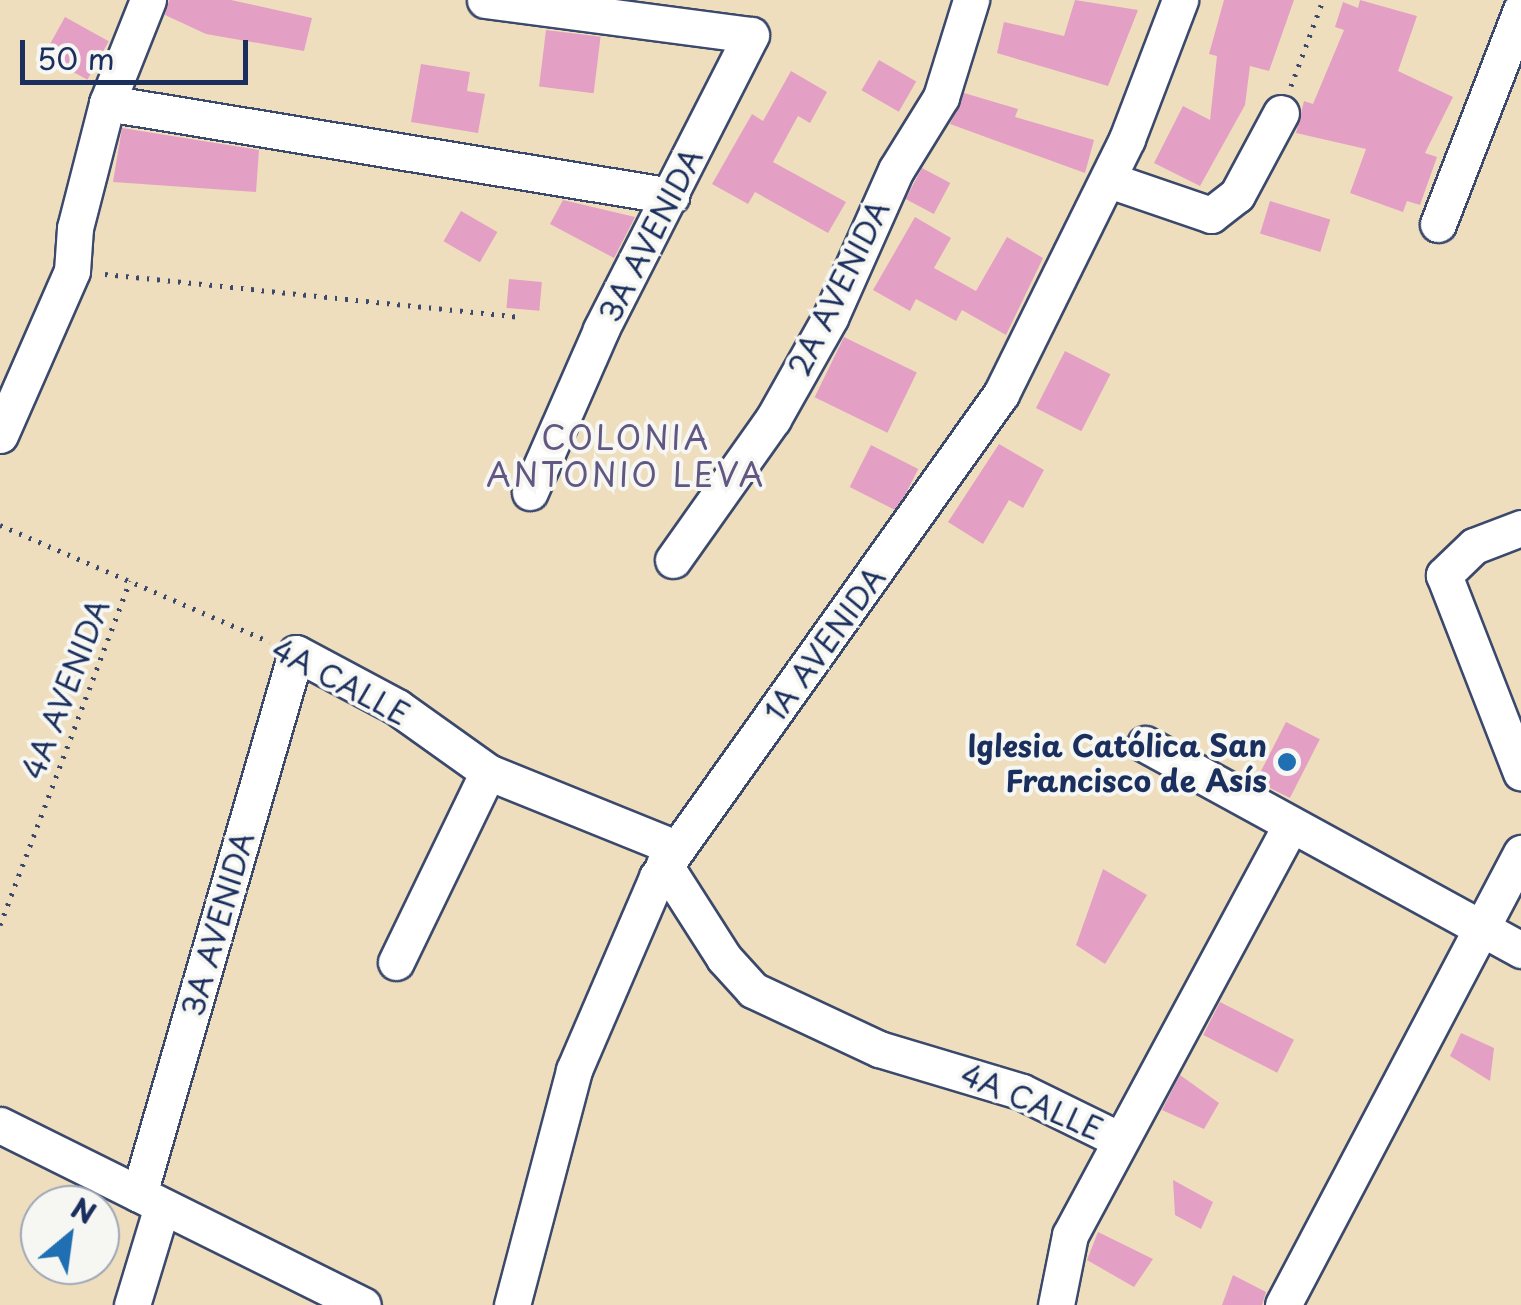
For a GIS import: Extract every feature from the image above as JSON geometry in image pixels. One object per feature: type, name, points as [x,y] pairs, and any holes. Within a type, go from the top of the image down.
[{"type":"street","points":[[0,436],[72,271],[75,228],[107,103],[148,0]]},
{"type":"street","name":"3A AVENIDA","points":[[484,0],[751,35],[601,330],[530,492]]},
{"type":"street","name":"2A AVENIDA","points":[[673,560],[773,419],[830,318],[889,183],[941,97],[971,0]]},
{"type":"street","name":"1A AVENIDA","points":[[512,1305],[574,1070],[597,1004],[670,856],[1000,394],[1109,180],[1180,0]]},
{"type":"street","points":[[1438,224],[1521,10]]},
{"type":"street","points":[[107,103],[671,196]]},
{"type":"street","points":[[1109,180],[1211,214],[1237,194],[1281,113]]},
{"type":"street","points":[[1521,528],[1474,546],[1444,576],[1521,773]]},
{"type":"street","name":"3A AVENIDA","points":[[132,1305],[150,1200],[296,653]]},
{"type":"street","name":"4A CALLE","points":[[296,653],[398,708],[488,772],[670,856],[724,958],[753,990],[860,1042],[1022,1092],[1120,1140]]},
{"type":"street","points":[[1145,744],[1521,950]]},
{"type":"street","points":[[396,962],[488,772]]},
{"type":"street","points":[[1056,1305],[1070,1235],[1290,826]]},
{"type":"street","points":[[1283,1305],[1485,930],[1521,853]]},
{"type":"street","points":[[0,1126],[150,1200],[324,1296],[362,1305]]},
{"type":"path","points":[[1281,113],[1324,0]]},
{"type":"path","points":[[72,271],[522,317]]},
{"type":"path","name":"4A CALLE","points":[[0,526],[296,653]]},
{"type":"path","name":"4A AVENIDA","points":[[0,925],[130,581]]},
{"type":"building","points":[[169,0],[231,0],[312,18],[304,51],[206,34],[165,15]]},
{"type":"building","points":[[1075,0],[1138,10],[1108,86],[997,53],[1004,22],[1064,36]]},
{"type":"building","points":[[1224,0],[1294,0],[1269,71],[1250,66],[1245,105],[1200,186],[1154,163],[1183,106],[1210,120],[1217,56],[1209,54]]},
{"type":"building","points":[[1360,0],[1417,16],[1398,71],[1453,97],[1425,153],[1437,157],[1420,205],[1407,201],[1403,212],[1350,193],[1366,149],[1296,133],[1304,101],[1313,104],[1344,30],[1335,27],[1343,2],[1358,8]]},
{"type":"building","points":[[65,17],[109,41],[87,80],[44,55]]},
{"type":"building","points":[[546,30],[601,37],[594,93],[539,87]]},
{"type":"building","points":[[879,60],[916,82],[899,112],[862,90]]},
{"type":"building","points":[[421,64],[470,72],[467,91],[485,94],[478,133],[411,122]]},
{"type":"building","points":[[791,71],[827,92],[810,123],[798,116],[773,162],[846,202],[828,233],[755,192],[748,204],[712,184],[752,114],[763,121]]},
{"type":"building","points":[[964,93],[1018,109],[1015,117],[1094,140],[1085,173],[950,124]]},
{"type":"building","points":[[122,128],[259,150],[256,192],[113,182]]},
{"type":"building","points":[[922,168],[950,183],[934,214],[906,199]]},
{"type":"building","points":[[563,200],[635,217],[614,258],[550,224]]},
{"type":"building","points":[[1270,201],[1330,219],[1320,252],[1260,234]]},
{"type":"building","points":[[461,211],[497,232],[480,262],[444,241]]},
{"type":"building","points":[[915,217],[951,238],[934,268],[976,291],[1007,237],[1043,258],[1006,335],[962,310],[956,321],[916,299],[910,311],[873,290]]},
{"type":"building","points":[[509,279],[542,282],[539,311],[506,308]]},
{"type":"building","points":[[844,337],[917,373],[887,433],[815,397]]},
{"type":"building","points":[[1065,351],[1110,374],[1081,431],[1036,408]]},
{"type":"building","points":[[999,444],[1044,470],[1023,508],[1009,500],[983,544],[948,522]]},
{"type":"building","points":[[871,445],[918,469],[897,511],[850,487]]},
{"type":"building","name":"Iglesia Católica San Francisco de Asís","points":[[1286,722],[1320,739],[1290,798],[1256,781]]},
{"type":"building","points":[[1103,869],[1147,895],[1105,964],[1076,945]]},
{"type":"building","points":[[1220,1002],[1294,1040],[1277,1073],[1203,1035]]},
{"type":"building","points":[[1461,1033],[1494,1048],[1490,1081],[1450,1056]]},
{"type":"building","points":[[1180,1075],[1219,1103],[1204,1129],[1162,1110]]},
{"type":"building","points":[[1173,1180],[1213,1202],[1201,1229],[1175,1215]]},
{"type":"building","points":[[1098,1232],[1153,1259],[1134,1287],[1087,1260]]},
{"type":"building","points":[[1233,1275],[1266,1292],[1262,1305],[1222,1305]]},
{"type":"place","name":"Iglesia Católica San Francisco de Asís","points":[[1287,762]]},
{"type":"district","name":"COLONIA ANTONIO LEVA","points":[[626,456]]}]
